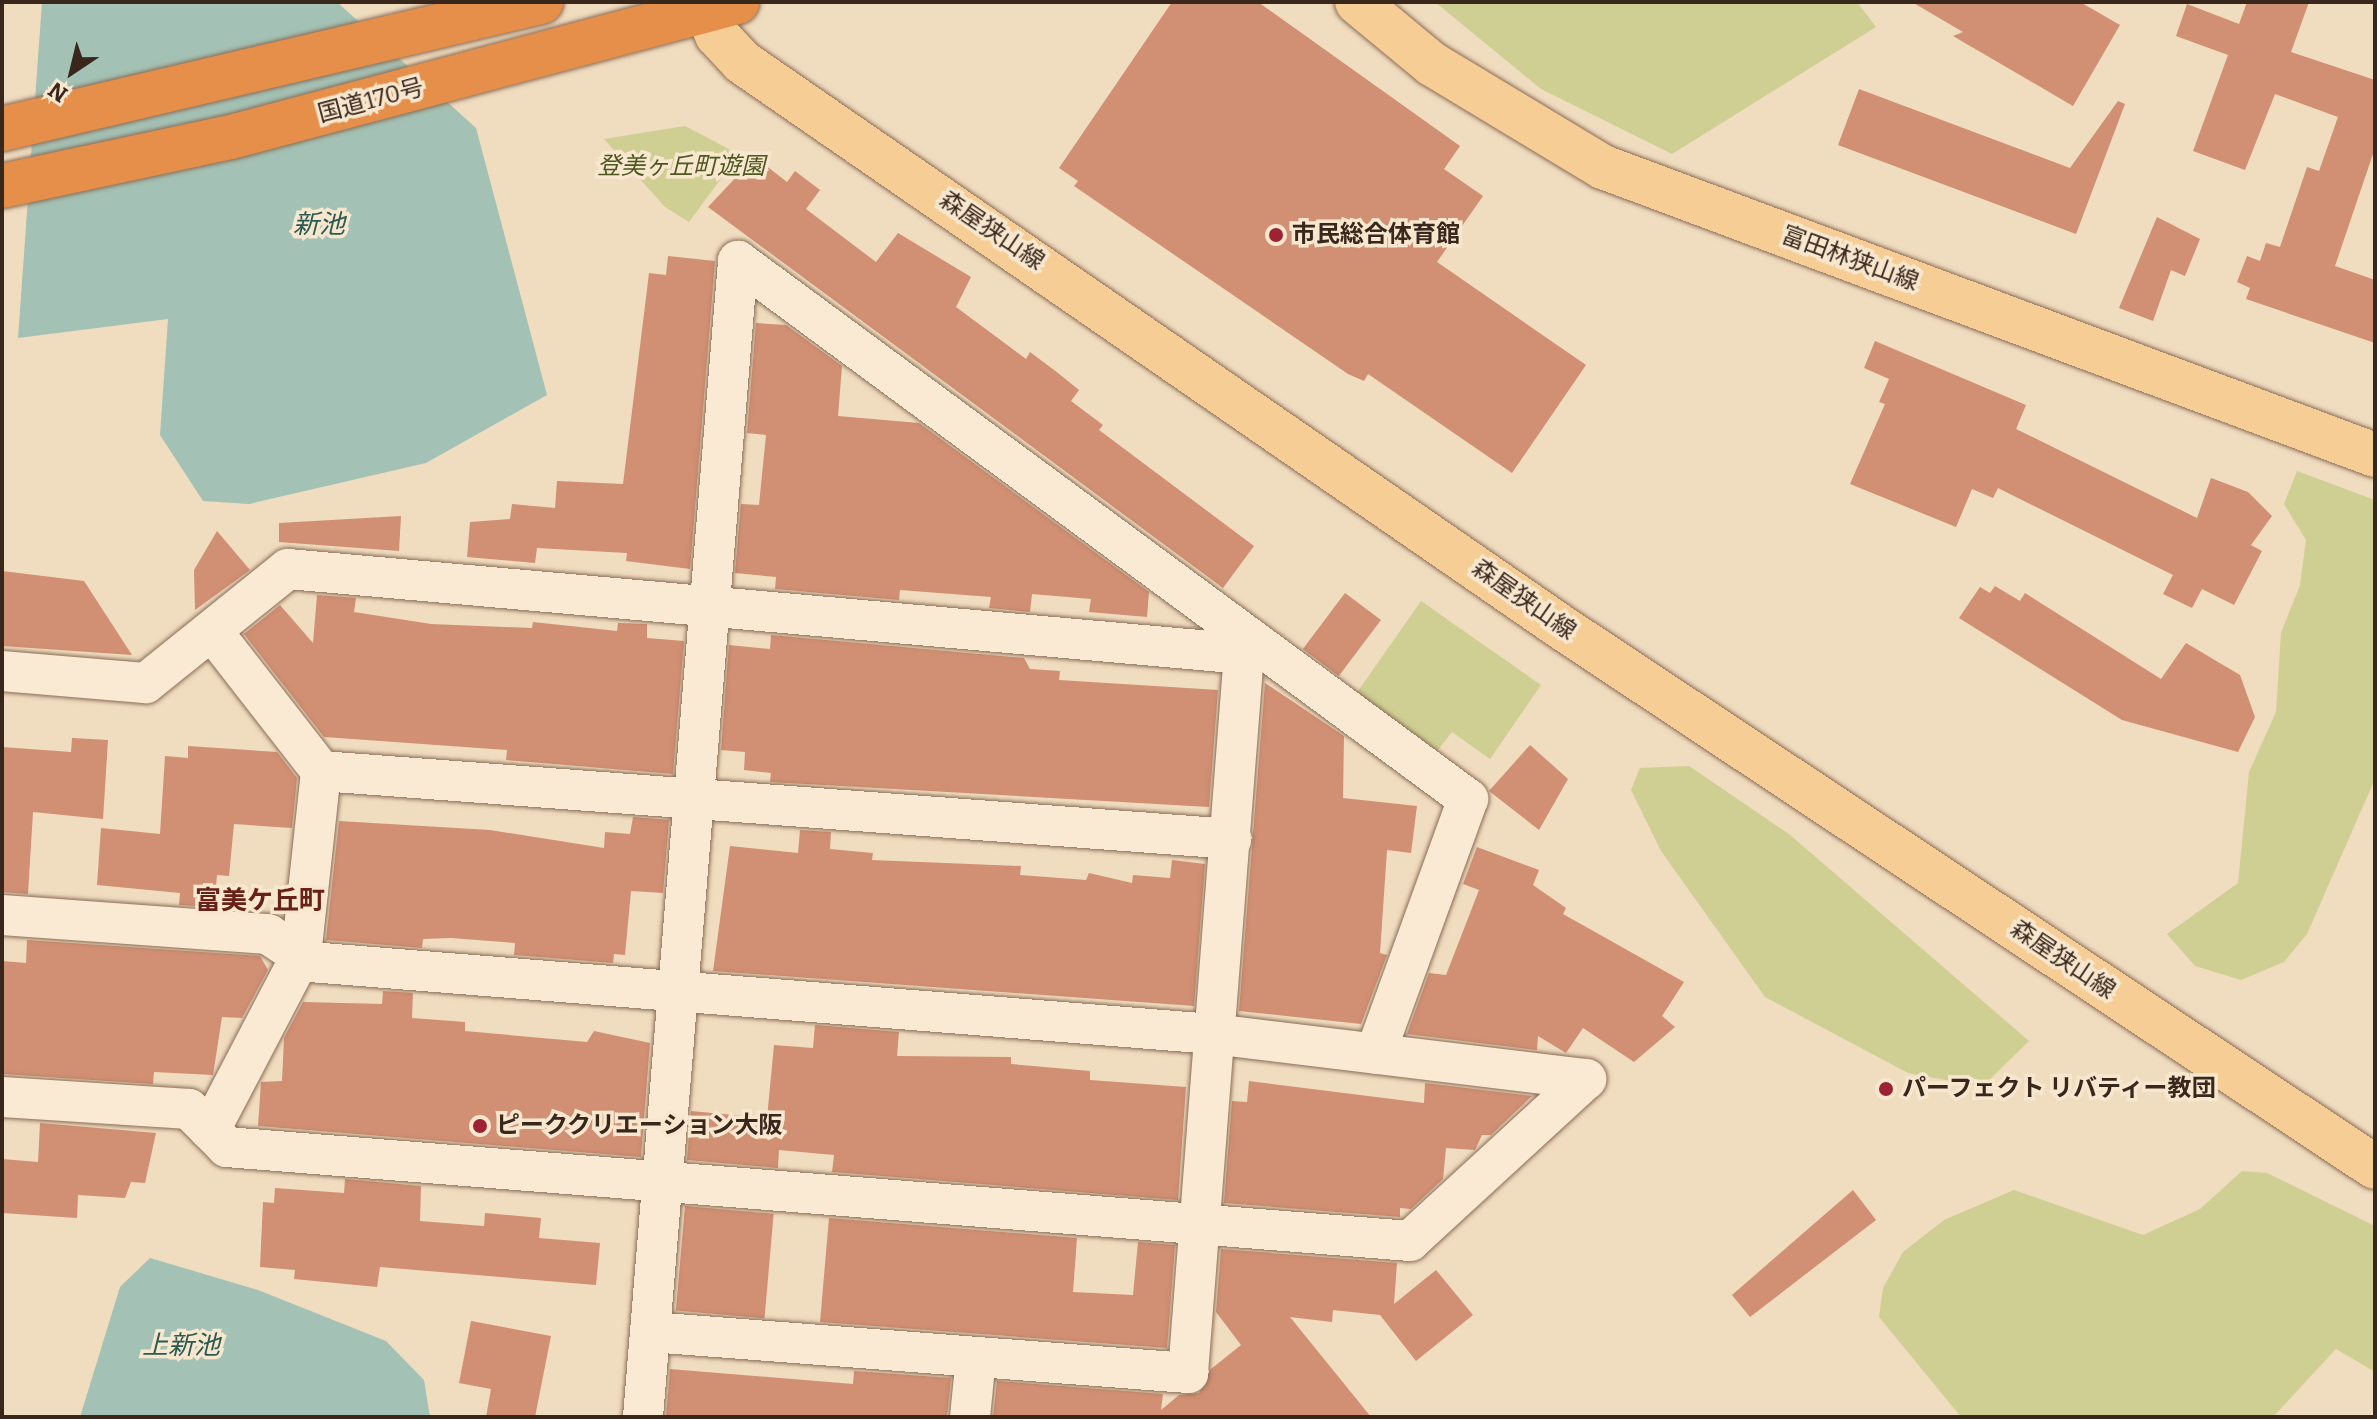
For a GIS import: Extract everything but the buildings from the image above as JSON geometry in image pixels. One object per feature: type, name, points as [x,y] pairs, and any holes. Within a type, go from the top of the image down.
[{"type":"highway","points":[[2,129],[541,2]]},
{"type":"highway","name":"国道170号","points":[[2,186],[375,99],[715,5]]},
{"type":"main road","name":"富田林狭山線","points":[[1357,2],[1432,64],[1603,167],[2375,455]]},
{"type":"main road","name":"森屋狭山線","points":[[715,5],[742,62],[1564,629],[2375,1167]]},
{"type":"street","points":[[643,1417],[738,261],[1249,648],[1468,799],[1375,1054]]},
{"type":"street","points":[[2,671],[146,683],[288,569],[710,607],[1249,648]]},
{"type":"street","points":[[210,1130],[301,956],[321,771],[212,631]]},
{"type":"street","points":[[650,1332],[1188,1373],[1203,1228],[1231,839],[1249,648]]},
{"type":"street","points":[[321,771],[1231,839]]},
{"type":"street","points":[[2,915],[268,934],[301,956],[678,991],[1217,1034],[1586,1079],[1410,1241],[1203,1228],[227,1147],[189,1109],[2,1097]]},
{"type":"street","points":[[970,1417],[976,1357]]},
{"type":"green space","points":[[1435,2],[1857,2],[1876,27],[1672,154],[1541,89]]},
{"type":"green space","name":"登美ヶ丘町遊園","points":[[685,126],[746,158],[725,173],[689,222],[665,207],[604,139]]},
{"type":"green space","points":[[2297,471],[2375,500],[2375,779],[2307,934],[2284,962],[2241,980],[2195,966],[2167,934],[2238,883],[2249,772],[2276,712],[2281,633],[2300,585],[2306,540],[2284,504]]},
{"type":"green space","points":[[1421,601],[1541,685],[1490,759],[1452,732],[1437,751],[1356,694]]},
{"type":"green space","points":[[1689,766],[1789,834],[2029,1041],[1982,1087],[1908,1073],[1765,997],[1661,851],[1631,790],[1640,768]]},
{"type":"green space","points":[[2242,1171],[2267,1173],[2375,1226],[2375,1372],[2336,1349],[2273,1417],[1961,1417],[1879,1317],[1883,1288],[1903,1252],[1944,1220],[2014,1190],[2143,1235],[2200,1209]]},
{"type":"water","name":"新池","points":[[42,2],[337,2],[476,128],[547,395],[426,463],[249,504],[203,501],[160,435],[168,319],[18,338]]},
{"type":"water","name":"上新池","points":[[150,1258],[258,1290],[386,1341],[424,1380],[430,1417],[80,1417],[120,1287]]},
{"type":"place","name":"市民総合体育館","points":[[1276,235]]},
{"type":"place","name":"パーフェクト リバティー教団","points":[[1886,1089]]},
{"type":"place","name":"ピーククリエーション大阪","points":[[480,1126]]},
{"type":"district","name":"富美ケ丘町","points":[[260,901]]}]
